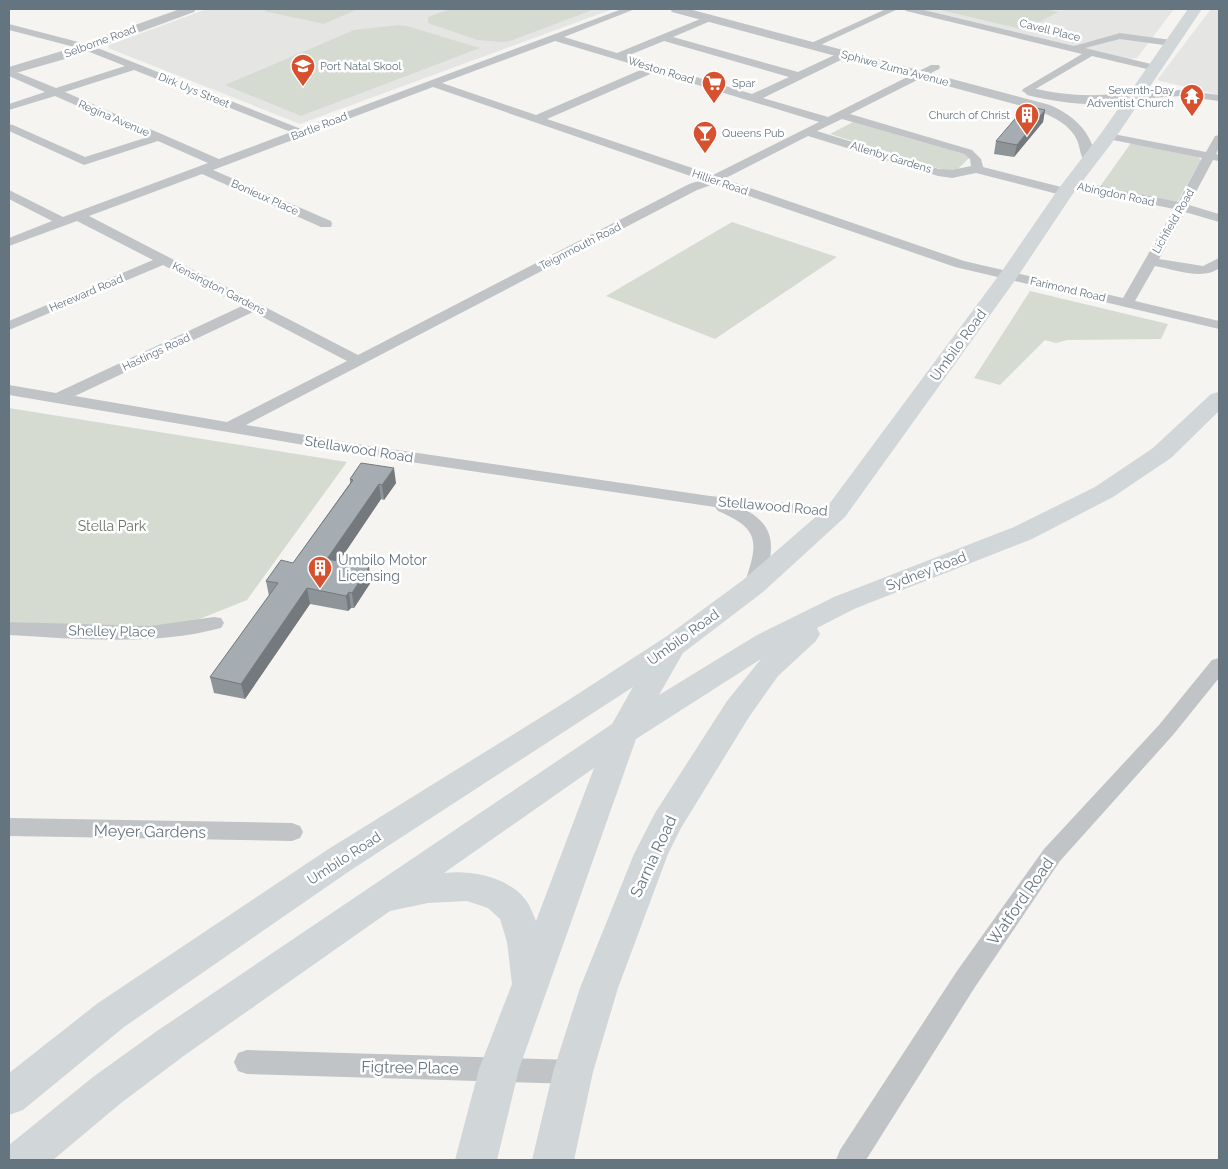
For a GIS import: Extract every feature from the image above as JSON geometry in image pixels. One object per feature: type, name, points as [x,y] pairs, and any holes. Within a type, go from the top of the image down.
[{"type":"main road","name":"Umbilo Road","points":[[9,1097],[111,1015],[339,860],[578,709],[677,643],[753,586],[836,512],[1009,275],[1068,188],[1108,136],[1195,9]]},
{"type":"main road","name":"Sydney Road","points":[[624,732],[767,642],[844,603],[1023,533],[1104,492],[1162,453],[1219,399]]},
{"type":"main road","name":"Sarnia Road","points":[[553,1160],[573,1072],[602,980],[638,884],[667,822],[716,742],[768,669],[808,632],[844,603]]},
{"type":"main road","points":[[476,1160],[499,1069],[624,732],[658,670],[677,643]]},
{"type":"main road","points":[[22,1160],[107,1090],[171,1043],[624,732]]},
{"type":"main road","points":[[377,900],[446,886],[477,888],[501,898],[510,908],[522,930],[530,984]]},
{"type":"street","name":"Selborne Road","points":[[9,72],[86,47],[190,9]]},
{"type":"street","name":"Bartle Road","points":[[9,242],[630,9]]},
{"type":"street","name":"Sphiwe Zuma Avenue","points":[[676,9],[746,17],[935,66],[1028,97],[1072,122],[1086,141],[1090,159]]},
{"type":"street","points":[[812,45],[893,9]]},
{"type":"street","name":"Cavell Place","points":[[909,9],[1155,68]]},
{"type":"street","points":[[616,57],[662,38],[713,13]]},
{"type":"street","name":"Sphiwe Zuma Avenue","points":[[713,13],[730,23],[920,75],[1028,97]]},
{"type":"street","points":[[730,23],[746,17]]},
{"type":"street","points":[[9,27],[86,47]]},
{"type":"street","points":[[1074,49],[1117,36],[1171,43]]},
{"type":"street","name":"Weston Road","points":[[553,37],[828,121]]},
{"type":"street","points":[[662,38],[799,76]]},
{"type":"street","name":"Dirk Uys Street","points":[[86,47],[302,133]]},
{"type":"street","points":[[1028,97],[1090,53]]},
{"type":"street","points":[[753,98],[844,54]]},
{"type":"street","points":[[9,106],[136,66]]},
{"type":"street","name":"Teignmouth Road","points":[[228,428],[693,187],[714,180],[935,66]]},
{"type":"street","points":[[536,119],[655,68]]},
{"type":"street","name":"Regina Avenue","points":[[9,72],[220,164]]},
{"type":"street","name":"Hillier Road","points":[[432,83],[948,260],[1009,275]]},
{"type":"street","points":[[1028,97],[1041,95],[1090,100],[1180,93],[1219,98]]},
{"type":"street","name":"Allenby Gardens","points":[[840,115],[968,152],[977,164],[976,169]]},
{"type":"street","points":[[9,127],[84,161],[159,137]]},
{"type":"street","name":"Allenby Gardens","points":[[807,132],[938,172],[952,174],[976,169],[1068,188]]},
{"type":"street","points":[[1108,136],[1214,157]]},
{"type":"street","name":"Lichfield Road","points":[[1127,304],[1150,261],[1214,157],[1219,138]]},
{"type":"street","name":"Bonieux Place","points":[[204,170],[326,224]]},
{"type":"street","name":"Abingdon Road","points":[[1068,188],[1182,207],[1219,218]]},
{"type":"street","points":[[9,194],[63,222]]},
{"type":"street","name":"Kensington Gardens","points":[[78,216],[359,361]]},
{"type":"street","name":"Hereward Road","points":[[9,326],[164,260]]},
{"type":"street","points":[[1150,261],[1203,270],[1210,269],[1219,262]]},
{"type":"street","name":"Farimond Road","points":[[1009,275],[1127,304]]},
{"type":"street","points":[[1127,304],[1219,325]]},
{"type":"street","name":"Hastings Road","points":[[59,398],[254,306]]},
{"type":"street","name":"Stellawood Road","points":[[9,390],[228,428],[710,501],[836,512]]},
{"type":"street","name":"Stellawood Road","points":[[710,501],[741,513],[754,522],[761,535],[763,545],[761,558],[753,586]]},
{"type":"street","name":"Shelley Place","points":[[9,629],[150,633],[185,629],[214,622]]},
{"type":"street","name":"Watford Road","points":[[850,1160],[966,979],[1052,855],[1166,730],[1219,665]]},
{"type":"street","name":"Meyer Gardens","points":[[10,830],[292,832]]},
{"type":"street","name":"Figtree Place","points":[[247,1062],[573,1072]]},
{"type":"shaded area","name":"Port Natal Skool","points":[[207,9],[613,9],[300,124],[108,48],[109,45]]},
{"type":"shaded area","points":[[921,9],[1174,9],[1137,58],[1127,59]]},
{"type":"shaded area","points":[[1211,9],[1219,9],[1219,95],[1157,80]]},
{"type":"green space","points":[[269,9],[358,9],[324,24],[264,11]]},
{"type":"green space","points":[[450,9],[595,9],[510,41],[502,42],[477,40],[428,23],[430,16]]},
{"type":"green space","points":[[936,9],[1045,9],[1058,12],[1025,30]]},
{"type":"green space","points":[[398,25],[480,48],[301,116],[225,85],[354,30]]},
{"type":"green space","points":[[853,122],[964,154],[969,158],[957,170],[947,171],[830,134]]},
{"type":"green space","points":[[1131,143],[1198,157],[1201,160],[1176,204],[1099,188]]},
{"type":"green space","points":[[732,222],[837,257],[715,339],[606,296]]},
{"type":"green space","points":[[1030,291],[1168,324],[1161,339],[1067,340],[1056,343],[1045,340],[1000,385],[974,378]]},
{"type":"green space","name":"Stella Park","points":[[9,408],[347,462],[247,600],[187,624],[154,629],[9,622]]},
{"type":"building","points":[[1026,106],[1045,110],[1017,145],[996,141]]},
{"type":"building","points":[[361,463],[394,468],[382,485],[379,484],[327,559],[369,567],[352,593],[349,592],[346,596],[307,588],[241,684],[210,677],[278,583],[266,581],[281,560],[293,563],[353,480],[350,479]]},
{"type":"place","name":"Port Natal Skool","points":[[303,87]]},
{"type":"place","name":"Spar","points":[[714,104]]},
{"type":"place","name":"Seventh-Day Adventist Church","points":[[1192,117]]},
{"type":"place","name":"Church of Christ","points":[[1027,136]]},
{"type":"place","name":"Queens Pub","points":[[705,154]]},
{"type":"place","name":"Umbilo Motor Licensing","points":[[320,589]]}]
